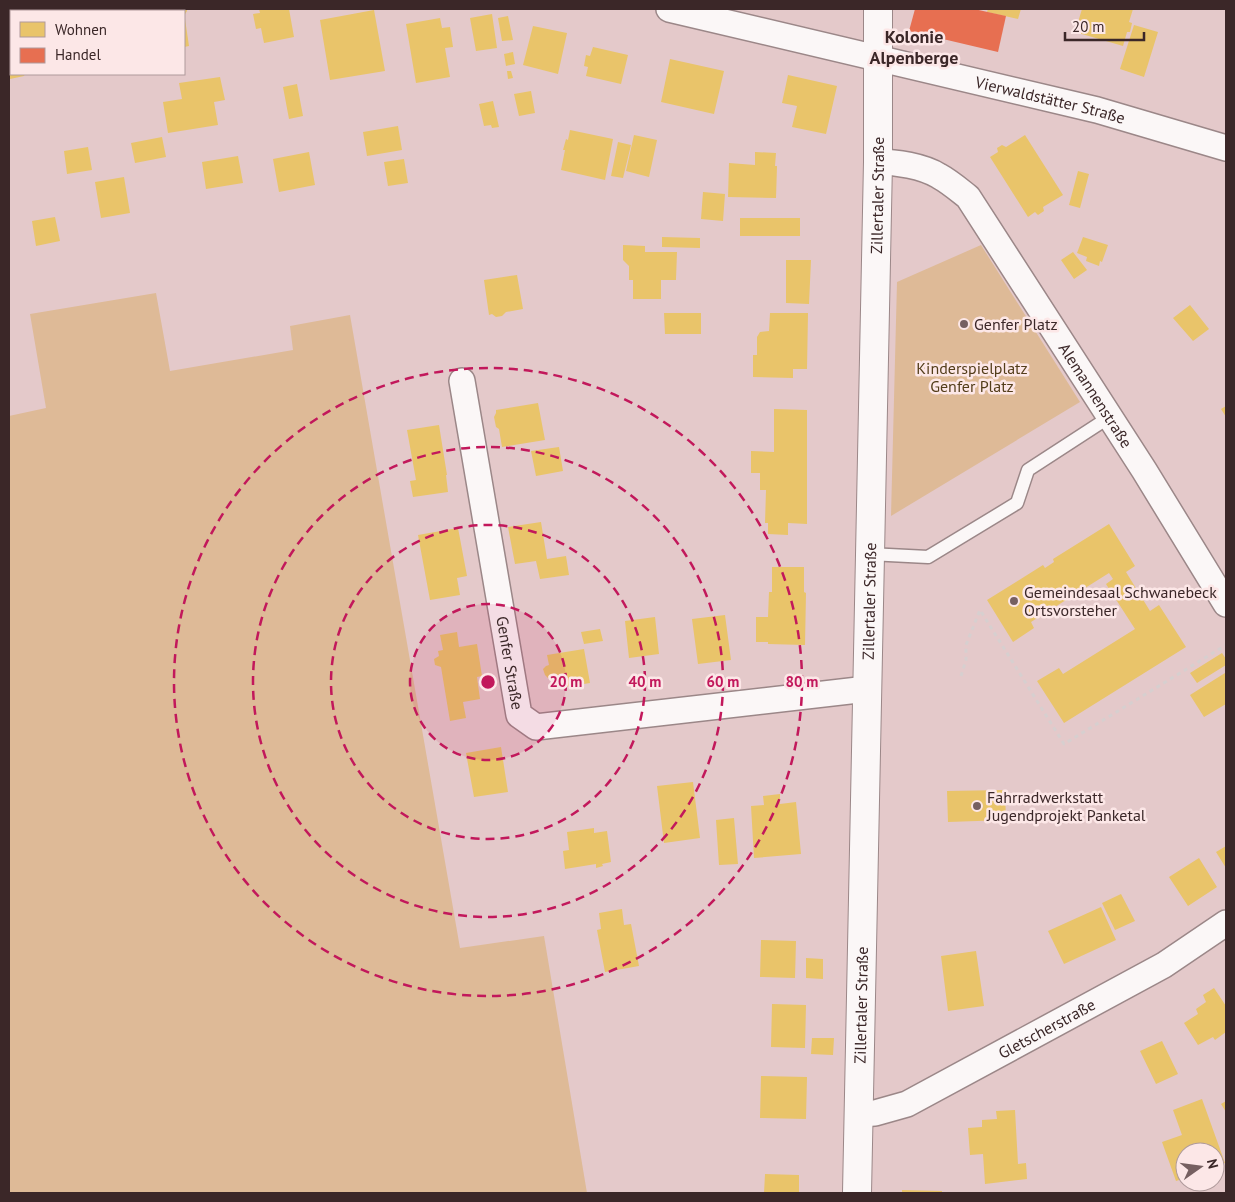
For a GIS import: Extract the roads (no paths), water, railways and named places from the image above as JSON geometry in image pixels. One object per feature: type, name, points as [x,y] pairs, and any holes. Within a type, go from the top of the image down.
[{"type":"street","name":"Vierwaldstätter Straße","points":[[669,9],[1097,110],[1226,148]]},
{"type":"street","name":"Zillertaler Straße","points":[[857,1193],[878,162],[878,9]]},
{"type":"street","name":"Alemannenstraße","points":[[878,162],[893,162],[938,175],[968,197],[1108,418],[1144,470],[1226,604]]},
{"type":"street","name":"Genfer Straße","points":[[462,381],[519,715],[536,727],[868,689]]},
{"type":"street","name":"Gletscherstraße","points":[[859,1114],[875,1113],[908,1104],[1164,965],[1226,923]]},
{"type":"lane","points":[[869,554],[928,557],[1017,503],[1028,470],[1108,418]]},
{"type":"place","name":"Genfer Platz","points":[[964,324]]},
{"type":"place","name":"Gemeindesaal Schwanebeck Ortsvorsteher","points":[[1014,601]]},
{"type":"place","name":"Fahrradwerkstatt Jugendprojekt Panketal","points":[[977,806]]},
{"type":"district","name":"Kolonie Alpenberge","points":[[914,46]]},
{"type":"park label","name":"Kinderspielplatz Genfer Platz","points":[[972,377]]}]
